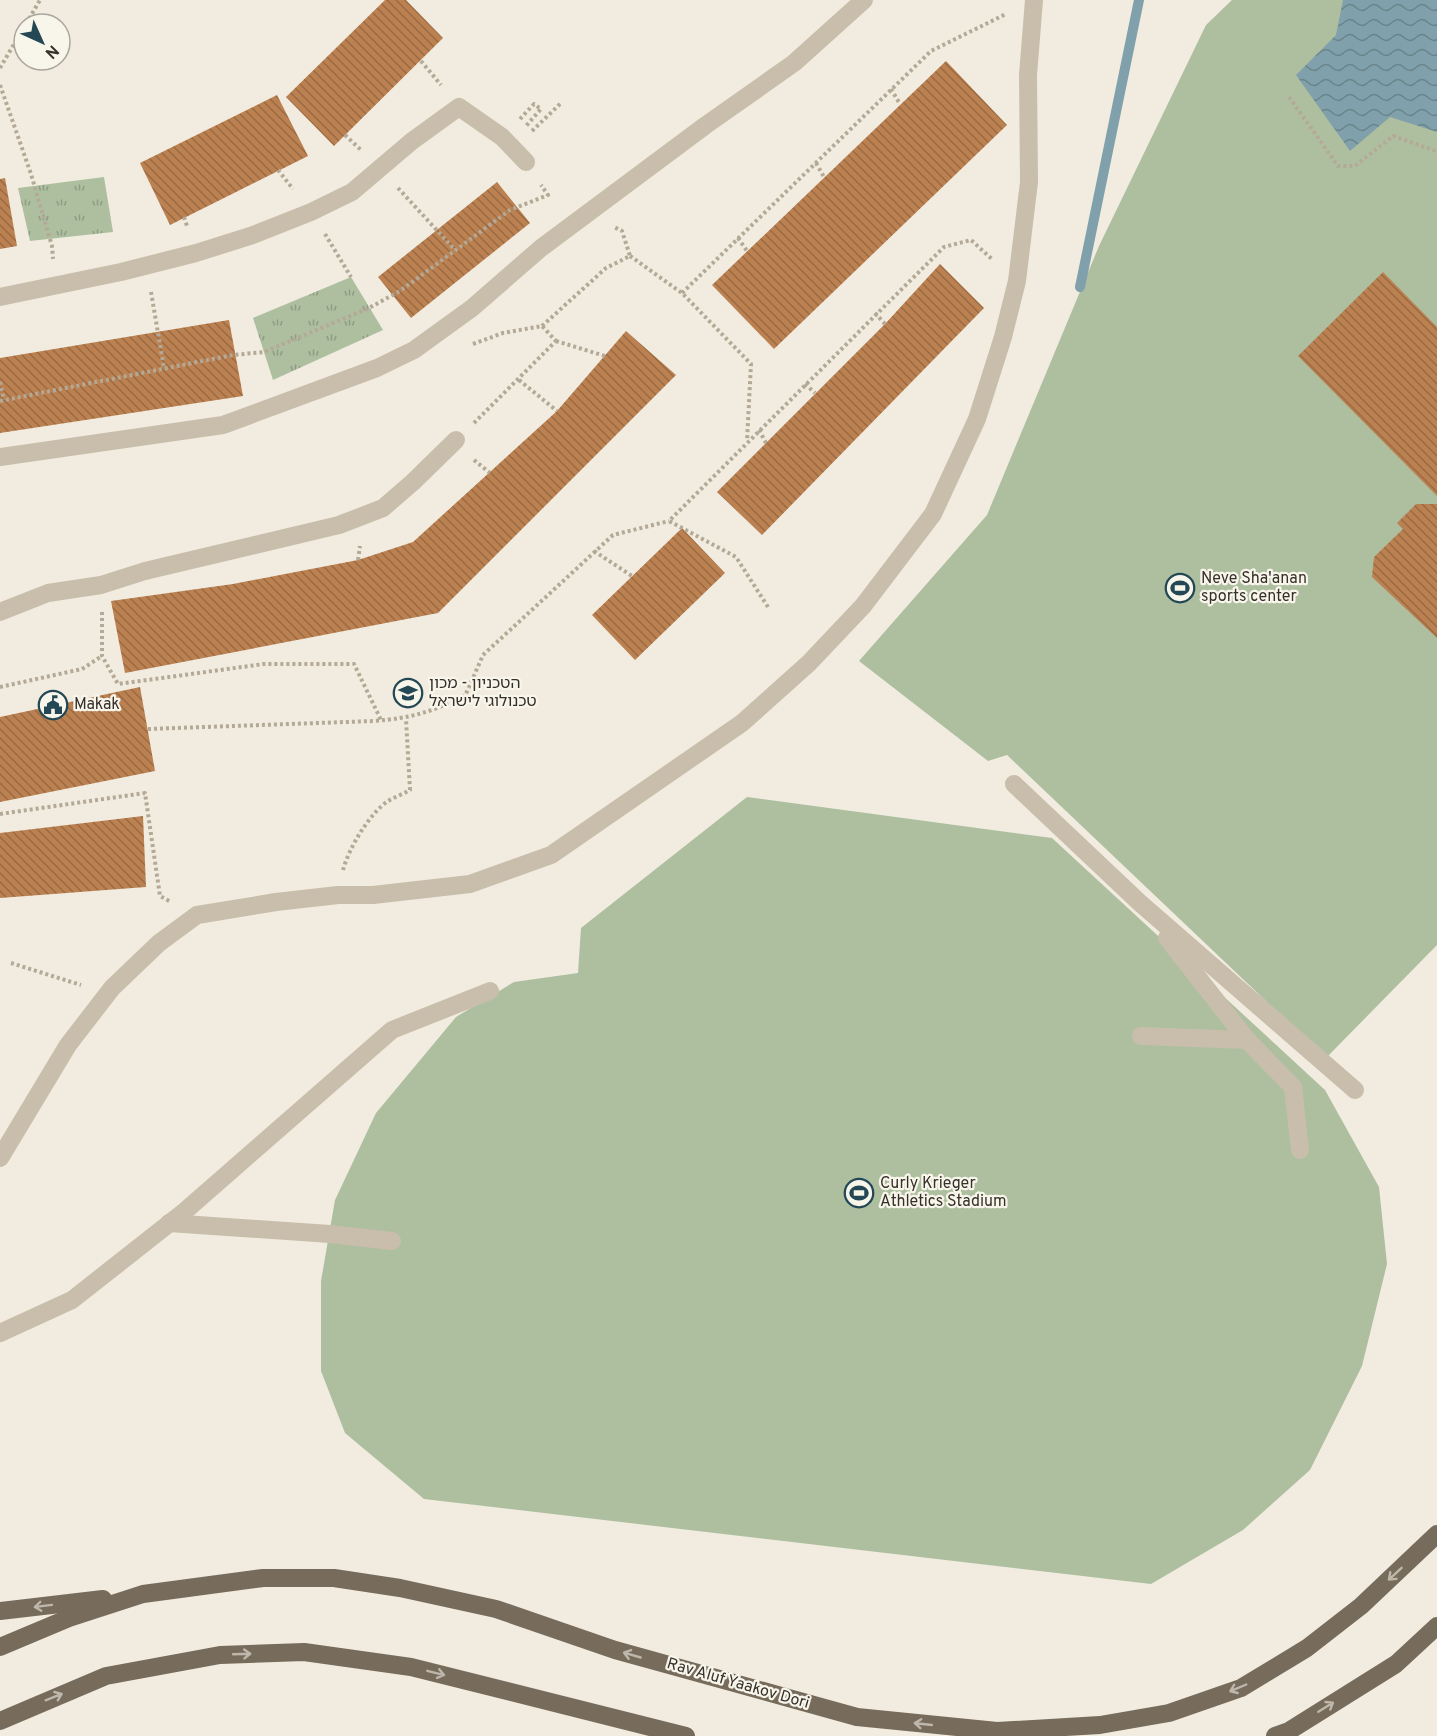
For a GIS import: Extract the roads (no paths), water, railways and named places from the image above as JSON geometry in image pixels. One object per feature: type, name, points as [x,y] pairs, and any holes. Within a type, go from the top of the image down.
[{"type":"main road","name":"Rav Aluf Yaakov Dori","points":[[0,1647],[69,1618],[143,1594],[263,1578],[334,1578],[400,1588],[496,1609],[615,1650],[857,1717],[997,1731],[1100,1725],[1169,1713],[1241,1688],[1307,1648],[1361,1606],[1437,1534]]},
{"type":"main road","points":[[0,1611],[143,1594]]},
{"type":"main road","points":[[1275,1736],[1289,1731],[1396,1664],[1437,1626]]},
{"type":"main road","points":[[0,1721],[106,1676],[219,1655],[304,1652],[411,1666],[686,1736]]},
{"type":"street","points":[[0,457],[223,425],[377,368],[414,350],[472,308],[541,248],[706,125],[794,63],[864,0]]},
{"type":"street","points":[[0,1158],[68,1045],[112,988],[159,942],[197,915],[276,902],[374,895],[470,884],[551,855],[742,723],[801,670],[863,606],[933,514],[977,419],[1003,337],[1017,281],[1029,182],[1028,75],[1034,0]]},
{"type":"street","points":[[0,297],[121,273],[196,253],[253,235],[311,212],[352,192],[412,141],[459,107],[502,137],[526,162]]},
{"type":"street","points":[[0,612],[48,593],[101,585],[145,571],[339,525],[383,508],[413,483],[456,440]]},
{"type":"street","points":[[1014,784],[1140,903],[1355,1090]]},
{"type":"street","points":[[1140,903],[1247,1040],[1293,1087],[1300,1150]]},
{"type":"street","points":[[0,1333],[72,1300],[169,1223],[292,1119],[392,1030],[490,991]]},
{"type":"street","points":[[1141,1036],[1247,1040]]},
{"type":"street","points":[[169,1223],[330,1234],[392,1241]]},
{"type":"water","points":[[1343,0],[1437,0],[1437,132],[1390,117],[1350,151],[1296,75],[1336,35]]},
{"type":"waterway","points":[[1080,287],[1139,0]]},
{"type":"place","name":"Neve Sha'anan sports center","points":[[1180,588]]},
{"type":"place","name":"הטכניון - מכון טכנולוגי לישראל","points":[[408,693]]},
{"type":"place","name":"Makak","points":[[53,705]]},
{"type":"place","name":"Curly Krieger Athletics Stadium","points":[[859,1193]]}]
